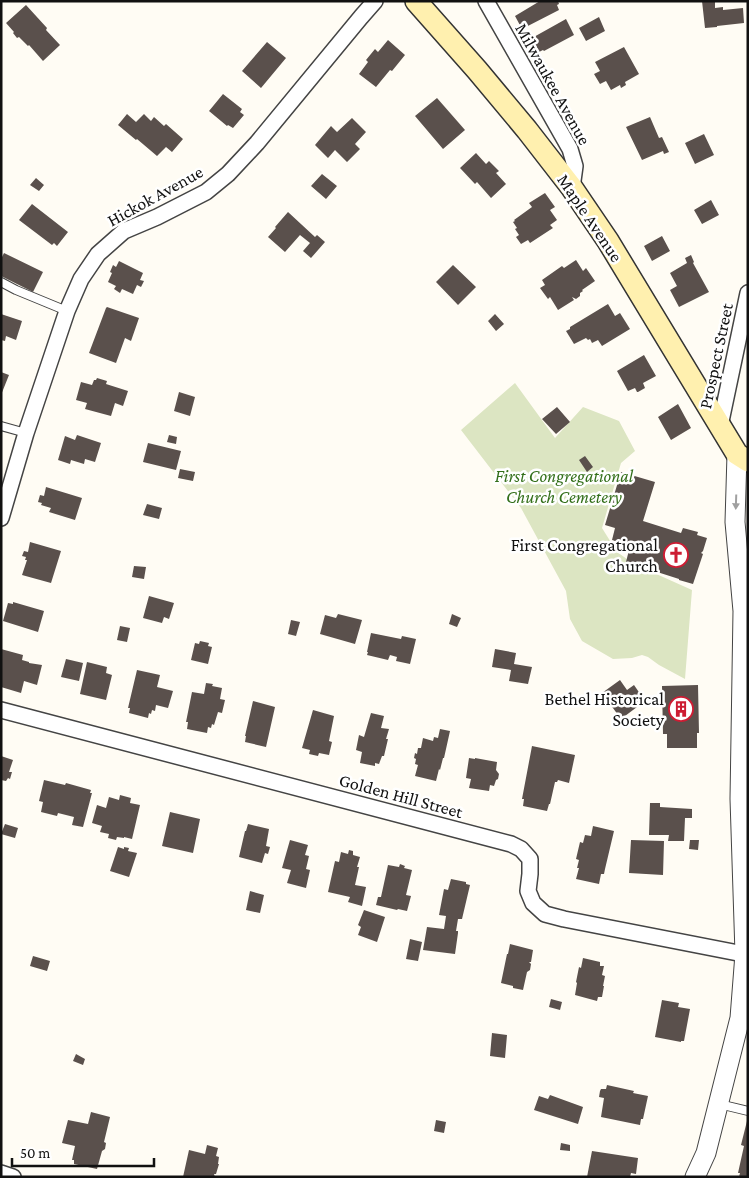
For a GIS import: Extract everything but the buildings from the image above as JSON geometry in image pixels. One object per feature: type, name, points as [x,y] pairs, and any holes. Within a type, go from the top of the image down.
[{"type":"main road","name":"Maple Avenue","points":[[416,1],[477,70],[572,188],[608,241],[720,426],[742,457]]},
{"type":"street","name":"Hickok Avenue","points":[[1,518],[26,433],[67,311],[81,279],[98,254],[124,231],[157,217],[206,192],[228,174],[257,143],[375,1]]},
{"type":"street","name":"Milwaukee Avenue","points":[[486,1],[570,149],[575,166],[572,188]]},
{"type":"street","name":"Prospect Street","points":[[720,426],[748,293]]},
{"type":"street","points":[[695,1177],[706,1153],[740,1018],[746,954],[740,799],[745,662],[745,602],[735,522],[742,457]]},
{"type":"street","name":"Golden Hill Street","points":[[1,710],[511,844],[522,849],[530,859],[528,892],[533,903],[545,914],[746,954]]},
{"type":"street","points":[[706,1153],[708,1177]]},
{"type":"street","points":[[1,1174],[13,1177]]},
{"type":"lane","points":[[1,282],[67,311]]},
{"type":"lane","points":[[1,426],[26,433]]},
{"type":"lane","points":[[719,1104],[748,1112]]},
{"type":"green space","name":"First Congregational Church Cemetery","points":[[515,383],[555,438],[583,407],[619,421],[635,451],[621,463],[602,528],[617,552],[634,564],[692,590],[685,679],[648,657],[642,655],[632,658],[613,659],[582,641],[570,619],[566,591],[521,508],[461,430]]},
{"type":"place","name":"First Congregational Church","points":[[676,555]]},
{"type":"place","name":"Bethel Historical Society","points":[[681,709]]}]
